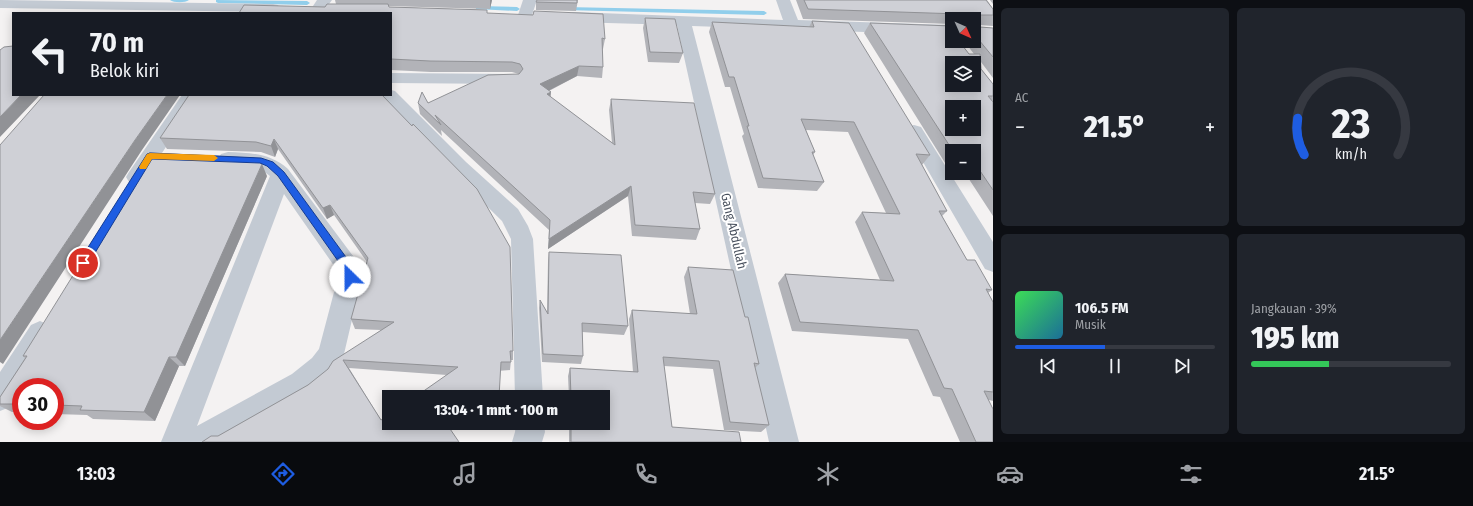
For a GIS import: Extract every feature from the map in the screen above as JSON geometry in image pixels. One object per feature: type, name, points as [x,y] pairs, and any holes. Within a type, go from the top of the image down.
[{"type":"street","points":[[526,15],[530,0]]},
{"type":"street","points":[[783,0],[792,23]]},
{"type":"street","points":[[0,16],[7,4],[119,6],[200,3],[286,8]]},
{"type":"street","points":[[302,9],[326,6]]},
{"type":"street","points":[[511,15],[542,16]]},
{"type":"street","points":[[558,16],[850,26],[945,36]]},
{"type":"street","name":"Gang Abdullah","points":[[683,20],[784,442]]},
{"type":"street","points":[[850,26],[862,46]]},
{"type":"street","points":[[392,78],[512,79]]},
{"type":"street","points":[[125,196],[189,96]]},
{"type":"street","points":[[390,96],[459,167],[510,215],[517,226],[522,239],[529,390]]},
{"type":"street","points":[[903,114],[993,262]]},
{"type":"street","points":[[150,156],[177,157]]},
{"type":"street","points":[[197,442],[302,383],[322,367],[332,354],[350,277],[348,267],[281,174],[270,164],[261,161],[206,158]]},
{"type":"street","points":[[176,442],[281,174]]},
{"type":"street","points":[[0,397],[50,317]]},
{"type":"street","points":[[527,442],[530,430]]},
{"type":"building","points":[[537,0],[577,0],[577,3],[536,2]]},
{"type":"building","points":[[804,0],[986,0],[993,9],[993,15],[981,15],[981,12],[945,12],[945,14],[808,9]]},
{"type":"building","points":[[327,4],[388,4],[389,7],[487,10],[487,13],[533,15],[534,11],[603,14],[605,39],[602,38],[603,67],[579,66],[540,84],[551,92],[547,94],[615,145],[611,99],[694,103],[715,194],[693,192],[700,229],[635,225],[631,186],[549,239],[550,220],[435,115],[441,125],[418,103],[422,92],[428,103],[488,75],[519,74],[523,69],[520,64],[512,62],[392,59],[392,12],[240,12],[244,5],[325,7]]},
{"type":"building","points":[[645,18],[675,19],[683,53],[650,52]]},
{"type":"building","points":[[812,21],[849,23],[930,155],[916,154],[947,211],[939,211],[967,260],[975,260],[992,290],[986,289],[993,302],[993,392],[984,391],[993,409],[993,442],[976,442],[952,389],[944,388],[918,330],[800,322],[785,274],[894,281],[862,212],[900,214],[854,122],[801,119],[815,152],[812,152],[824,182],[763,178],[734,77],[729,77],[712,22],[814,27]]},
{"type":"building","points":[[870,23],[945,26],[945,48],[964,48],[969,54],[980,54],[980,56],[945,56],[945,92],[981,92],[981,69],[993,84],[993,96],[988,96],[993,102],[993,190],[981,172],[981,144],[948,144]]},
{"type":"building","points":[[981,27],[993,28],[993,57],[981,42]]},
{"type":"building","points":[[12,46],[12,96],[20,96],[0,117],[0,50],[4,47]]},
{"type":"building","points":[[43,96],[166,96],[0,340],[0,145]]},
{"type":"building","points":[[188,96],[383,96],[412,126],[413,124],[477,189],[510,247],[513,351],[510,351],[511,362],[501,362],[499,390],[425,390],[458,367],[343,360],[382,419],[382,430],[451,430],[459,442],[202,442],[211,436],[218,436],[308,385],[328,369],[333,361],[394,322],[351,319],[368,258],[330,205],[323,208],[274,139],[271,146],[256,142],[160,138]]},
{"type":"building","points":[[149,153],[254,158],[262,164],[176,357],[169,357],[144,412],[80,410],[82,406],[64,405],[64,378],[13,378],[27,356],[23,356]]},
{"type":"building","points":[[549,252],[621,255],[628,326],[582,323],[583,356],[543,354],[540,300],[548,314]]},
{"type":"building","points":[[688,267],[733,270],[745,317],[748,317],[759,364],[754,363],[769,425],[730,422],[719,361],[663,357],[672,427],[739,432],[741,442],[571,442],[571,430],[610,430],[610,390],[571,390],[570,368],[638,372],[632,310],[697,314]]},
{"type":"building","points":[[12,379],[12,404],[0,404],[0,397]]},
{"type":"waterway","points":[[173,0],[186,0]]},
{"type":"waterway","points":[[218,1],[307,3]]},
{"type":"waterway","points":[[478,8],[517,9]]},
{"type":"waterway","points":[[565,9],[764,13]]},
{"type":"slow traffic","points":[[143,167],[150,156],[214,158]]},
{"type":"route","points":[[83,263],[150,156],[239,159],[261,161],[270,164],[281,174],[348,267],[350,277]]}]
